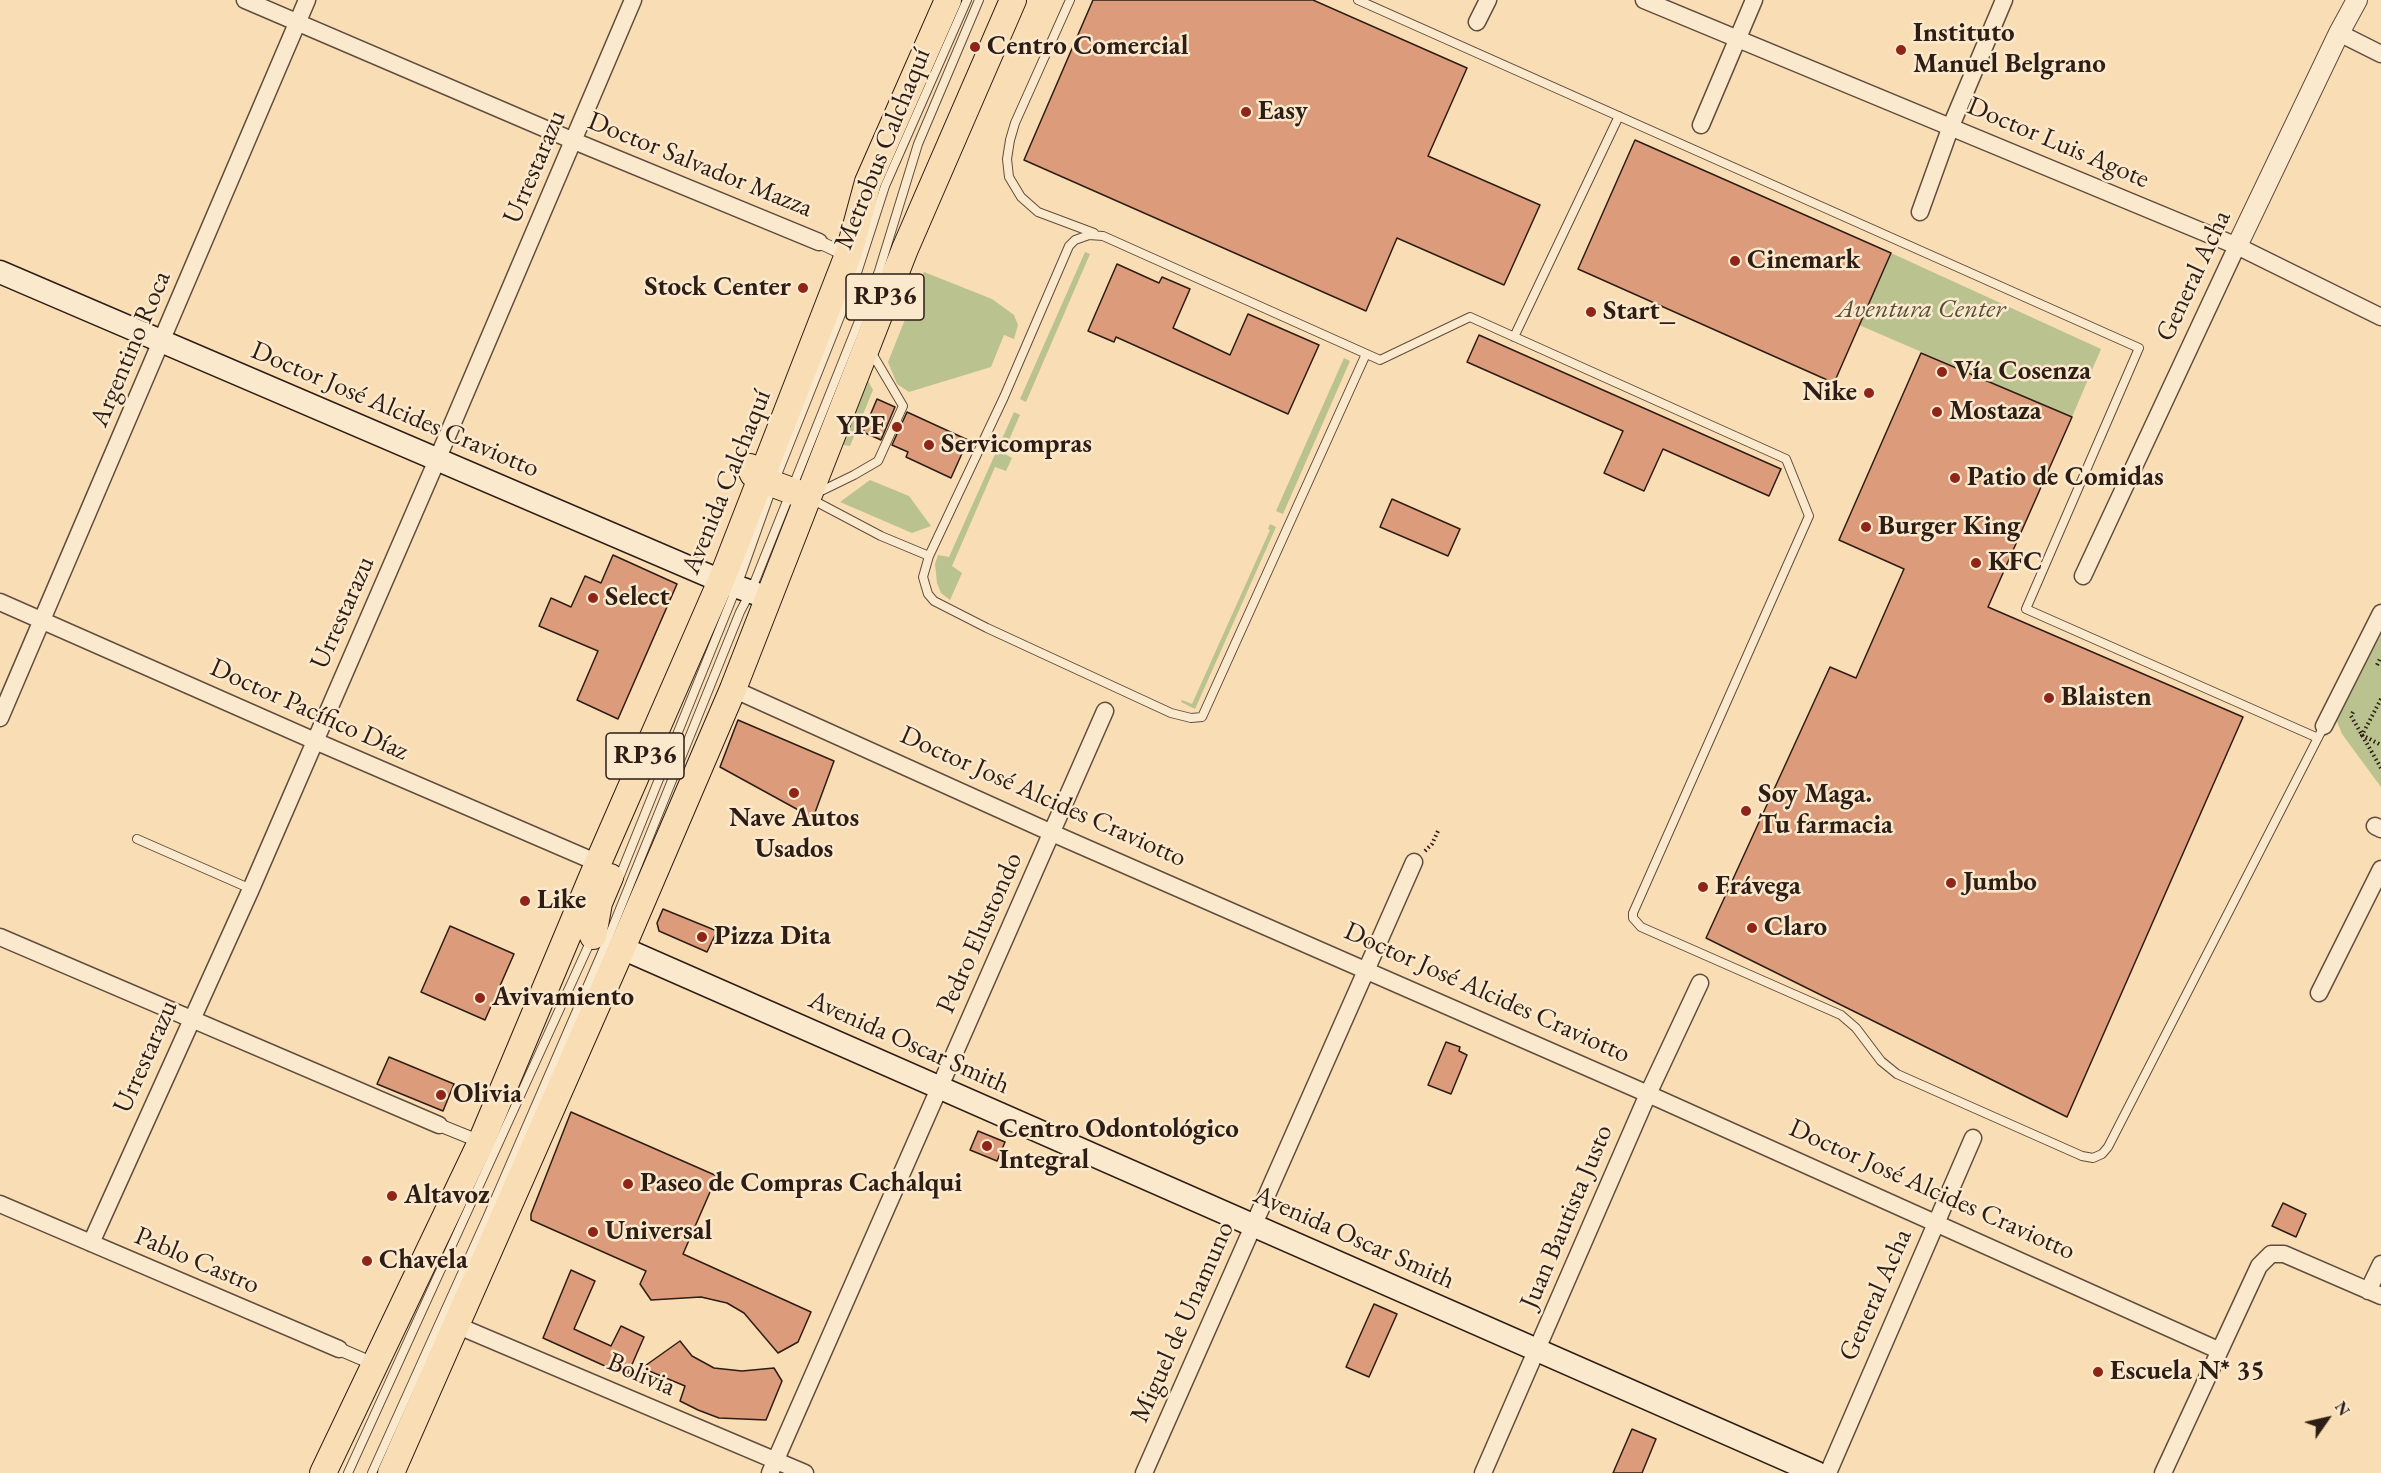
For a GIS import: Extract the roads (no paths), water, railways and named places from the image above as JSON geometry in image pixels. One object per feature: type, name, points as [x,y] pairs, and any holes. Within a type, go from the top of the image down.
[{"type":"main road","name":"Avenida Calchaquí","points":[[391,1473],[456,1325],[598,939],[598,863],[664,714],[744,589],[783,488],[868,182],[948,0]]},
{"type":"main road","name":"Avenida Calchaquí","points":[[323,1473],[481,1142],[598,939],[733,689],[744,589],[783,488],[866,344],[1013,0]]},
{"type":"main road","points":[[783,488],[750,471],[751,459],[828,246],[868,182]]},
{"type":"main road","name":"Doctor José Alcides Craviotto","points":[[0,272],[744,589]]},
{"type":"main road","points":[[598,939],[599,903],[635,814],[664,714]]},
{"type":"main road","name":"Avenida Oscar Smith","points":[[598,939],[1817,1473]]},
{"type":"street","name":"Doctor Salvador Mazza","points":[[245,0],[574,141],[828,246]]},
{"type":"street","name":"Argentino Roca","points":[[0,718],[307,0]]},
{"type":"street","name":"Urrestarazu","points":[[91,1243],[251,889],[633,0]]},
{"type":"street","points":[[1477,22],[1488,0]]},
{"type":"street","name":"Doctor Luis Agote","points":[[1644,0],[2238,246],[2381,317]]},
{"type":"street","points":[[1701,125],[1754,0]]},
{"type":"street","points":[[1920,213],[1951,126],[2004,0]]},
{"type":"street","name":"General Acha","points":[[2084,576],[2238,246],[2339,33],[2357,0]]},
{"type":"street","points":[[2339,33],[2381,54]]},
{"type":"street","name":"Doctor Pacífico Díaz","points":[[0,602],[598,863]]},
{"type":"street","points":[[2321,732],[2381,613]]},
{"type":"street","name":"Doctor José Alcides Craviotto","points":[[733,689],[1052,833],[1648,1094],[2218,1350]]},
{"type":"street","name":"Pedro Elustondo","points":[[773,1466],[1105,711]]},
{"type":"street","name":"Miguel de Unamuno","points":[[1144,1473],[1364,970],[1414,862]]},
{"type":"street","points":[[2319,993],[2381,869]]},
{"type":"street","points":[[0,937],[481,1142]]},
{"type":"street","name":"Juan Bautista Justo","points":[[1483,1473],[1648,1094],[1700,982]]},
{"type":"street","name":"General Acha","points":[[1828,1473],[1973,1138]]},
{"type":"street","name":"Pablo Castro","points":[[0,1204],[374,1364]]},
{"type":"street","points":[[2163,1473],[2218,1350],[2259,1266],[2271,1254],[2284,1254],[2374,1293],[2381,1264]]},
{"type":"street","name":"Bolivia","points":[[456,1325],[773,1466],[805,1473]]},
{"type":"lane","name":"Metrobus Calchaquí","points":[[783,488],[885,186],[967,0]]},
{"type":"lane","name":"Metrobus Calchaquí","points":[[783,488],[879,271],[918,144],[979,0]]},
{"type":"lane","points":[[1070,0],[1012,131],[1007,159],[1009,177],[1021,197],[1038,212],[1103,236],[1380,360],[1470,317],[1786,459],[1809,516],[1633,918],[1641,927],[1841,1016],[1856,1028],[1881,1061],[1897,1074],[2082,1156],[2093,1158],[2102,1154],[2108,1147],[2321,732],[2026,609],[2139,348],[1358,0]]},
{"type":"lane","points":[[1514,337],[1619,116]]},
{"type":"lane","points":[[1103,236],[1089,235],[1075,240],[1070,246],[1004,397],[929,556],[923,583],[934,601],[1171,713],[1191,718],[1202,717],[1366,354]]},
{"type":"lane","points":[[783,488],[854,475],[878,461],[903,406],[866,344]]},
{"type":"lane","points":[[783,488],[881,536],[929,556]]},
{"type":"lane","points":[[372,1473],[487,1218],[598,939],[610,901],[744,589]]},
{"type":"lane","points":[[348,1473],[598,939],[740,612],[744,589]]},
{"type":"lane","points":[[137,839],[251,889]]},
{"type":"place","name":"Centro Comercial","points":[[975,47]]},
{"type":"place","name":"Instituto Manuel Belgrano","points":[[1901,50]]},
{"type":"place","name":"Easy","points":[[1246,112]]},
{"type":"place","name":"Cinemark","points":[[1735,261]]},
{"type":"place","name":"Stock Center","points":[[803,288]]},
{"type":"place","name":"Start_","points":[[1591,312]]},
{"type":"place","name":"Vía Cosenza","points":[[1942,372]]},
{"type":"place","name":"Nike","points":[[1869,393]]},
{"type":"place","name":"Mostaza","points":[[1937,412]]},
{"type":"place","name":"YPF","points":[[897,427]]},
{"type":"place","name":"Servicompras","points":[[929,445]]},
{"type":"place","name":"Patio de Comidas","points":[[1955,478]]},
{"type":"place","name":"Burger King","points":[[1866,527]]},
{"type":"place","name":"KFC","points":[[1976,563]]},
{"type":"place","name":"Select","points":[[593,598]]},
{"type":"place","name":"Blaisten","points":[[2049,698]]},
{"type":"place","name":"Nave Autos Usados","points":[[794,793]]},
{"type":"place","name":"Soy Maga. Tu farmacia","points":[[1746,811]]},
{"type":"place","name":"Jumbo","points":[[1951,883]]},
{"type":"place","name":"Frávega","points":[[1703,887]]},
{"type":"place","name":"Like","points":[[525,901]]},
{"type":"place","name":"Claro","points":[[1752,928]]},
{"type":"place","name":"Pizza Dita","points":[[702,937]]},
{"type":"place","name":"Avivamiento","points":[[480,998]]},
{"type":"place","name":"Olivia","points":[[441,1095]]},
{"type":"place","name":"Centro Odontológico Integral","points":[[987,1146]]},
{"type":"place","name":"Paseo de Compras Cachalqui","points":[[628,1184]]},
{"type":"place","name":"Altavoz","points":[[392,1196]]},
{"type":"place","name":"Universal","points":[[593,1232]]},
{"type":"place","name":"Chavela","points":[[367,1261]]},
{"type":"place","name":"Escuela N* 35","points":[[2098,1372]]},
{"type":"park label","name":"Aventura Center","points":[[1921,310]]}]
